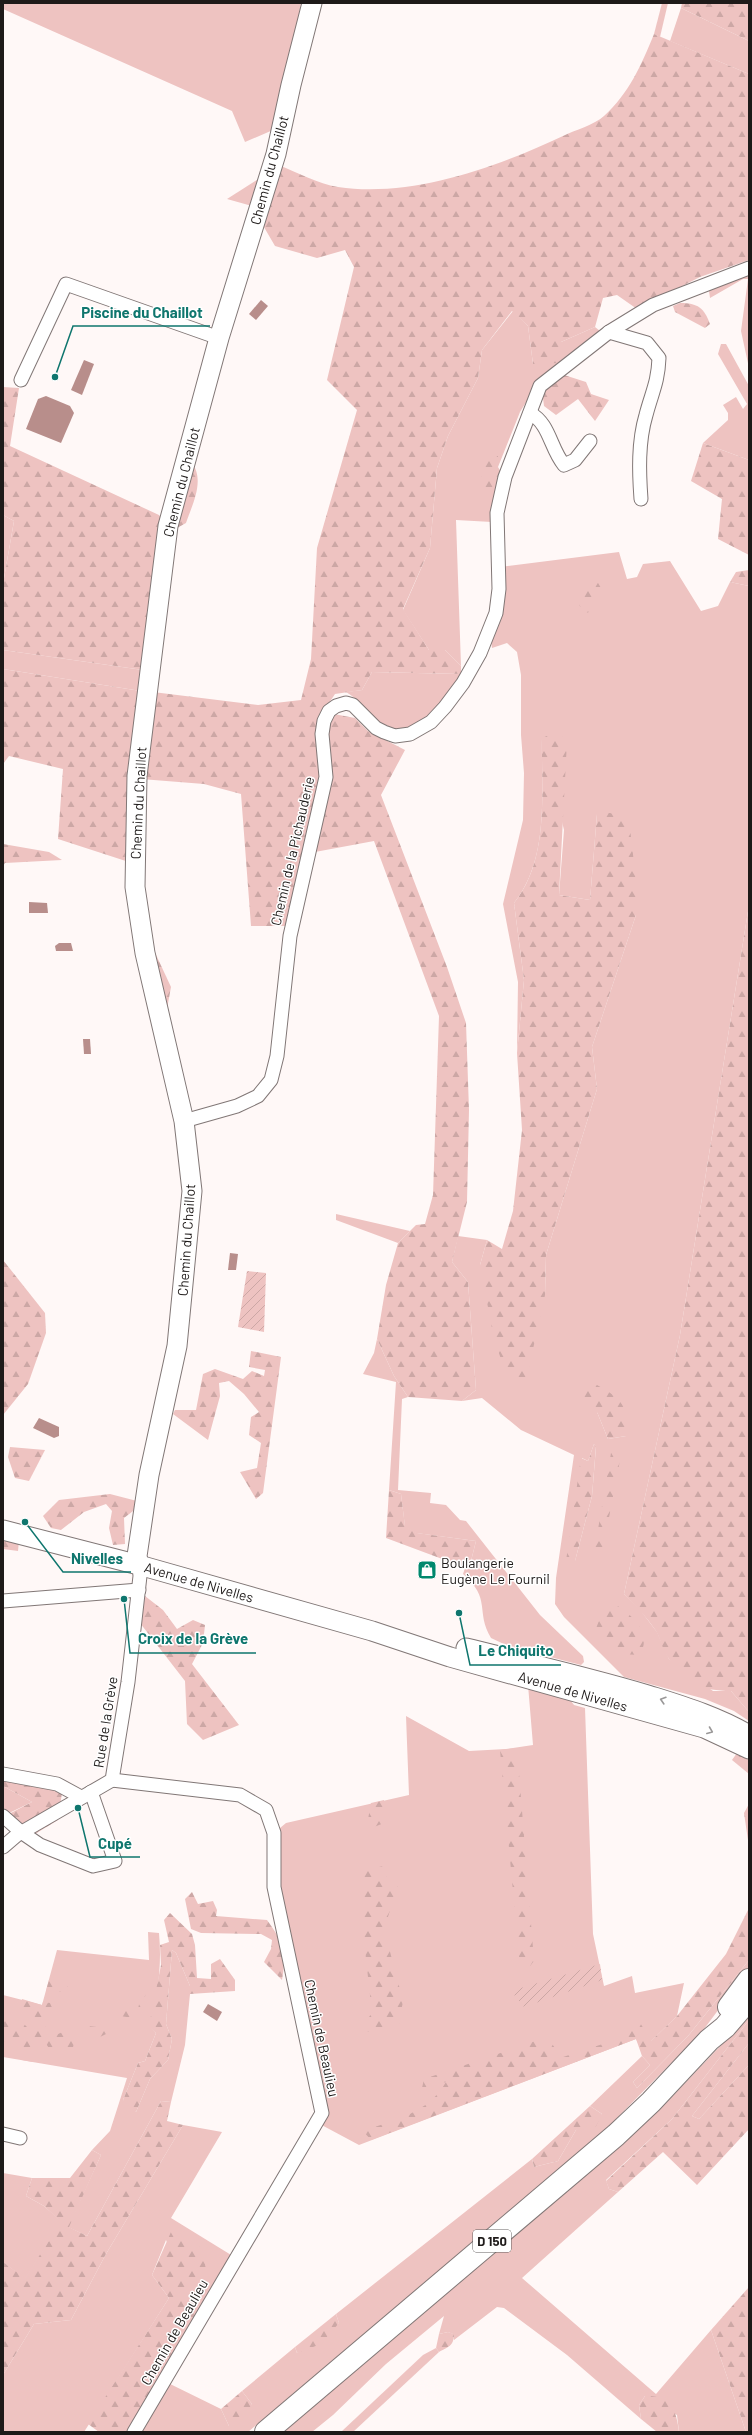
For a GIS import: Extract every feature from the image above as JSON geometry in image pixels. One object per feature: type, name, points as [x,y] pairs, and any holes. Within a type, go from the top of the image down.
[{"type":"highway","name":"D 150","points":[[709,2040],[749,1980]]},
{"type":"highway","name":"D 150","points":[[266,2432],[610,2140],[651,2102],[709,2040],[725,2027],[749,1999]]},
{"type":"street","name":"Chemin du Chaillot","points":[[139,1565],[137,1556],[149,1475],[178,1339],[192,1191],[184,1121],[145,953],[135,887],[137,776],[168,526],[219,338],[276,154],[291,85],[312,3]]},
{"type":"street","points":[[590,441],[575,460],[564,465],[548,431],[537,417],[530,413],[540,386],[608,332],[653,305],[749,268]]},
{"type":"street","points":[[21,380],[66,284],[219,338]]},
{"type":"street","points":[[608,332],[647,343],[659,358],[658,380],[645,417],[639,466],[641,499]]},
{"type":"street","name":"Chemin de la Pichauderie","points":[[184,1121],[244,1103],[258,1096],[271,1080],[277,1056],[290,936],[326,777],[322,734],[324,720],[329,711],[336,706],[346,703],[353,705],[376,728],[384,732],[396,736],[410,734],[431,722],[445,707],[463,683],[480,653],[496,613],[499,589],[497,513],[505,477],[530,413]]},
{"type":"street","name":"Avenue de Nivelles","points":[[3,1530],[139,1565],[372,1631],[450,1657],[704,1728],[749,1749]]},
{"type":"street","name":"Rue de la Grève","points":[[3,1847],[21,1832],[112,1780],[128,1682],[141,1572],[139,1565]]},
{"type":"street","points":[[3,1601],[139,1590]]},
{"type":"street","name":"Avenue de Nivelles","points":[[372,1631],[451,1645],[595,1679],[701,1711],[749,1735]]},
{"type":"street","points":[[3,1774],[57,1784],[86,1795],[115,1861],[93,1866],[40,1844],[21,1832],[3,1816]]},
{"type":"street","name":"Chemin de Beaulieu","points":[[112,1780],[240,1795],[266,1810],[274,1833],[274,1887],[322,2113],[134,2432]]},
{"type":"street","points":[[3,2134],[20,2138]]},
{"type":"green space","points":[[3,3],[301,3],[294,42],[273,130],[245,142],[232,111],[3,9]]},
{"type":"green space","points":[[662,3],[668,3],[660,37],[654,34]]},
{"type":"green space","points":[[682,3],[749,3],[749,41],[681,8]]},
{"type":"green space","points":[[681,8],[749,41],[749,74],[670,41]]},
{"type":"green space","points":[[654,34],[749,74],[749,260],[700,277],[637,309],[617,295],[603,298],[595,327],[561,342],[559,363],[533,364],[528,326],[512,311],[482,350],[478,378],[448,436],[437,468],[430,548],[403,609],[429,650],[445,650],[461,666],[461,674],[372,672],[362,690],[335,694],[323,712],[355,718],[368,731],[405,750],[381,795],[447,967],[466,1023],[469,1110],[467,1202],[452,1262],[468,1282],[476,1390],[462,1401],[408,1397],[394,1376],[377,1339],[386,1285],[398,1243],[416,1225],[425,1224],[433,1195],[439,1016],[374,841],[315,852],[287,926],[251,926],[241,794],[204,784],[141,779],[153,692],[258,705],[301,700],[311,659],[317,548],[357,410],[327,380],[354,267],[345,250],[317,258],[275,246],[261,222],[278,165],[315,181],[338,187],[366,189],[395,188],[424,184],[482,169],[537,148],[590,125],[604,116],[621,98],[634,78]]},
{"type":"green space","points":[[260,178],[252,206],[227,199]]},
{"type":"green space","points":[[749,274],[749,368],[741,331],[748,279],[743,279],[710,298],[709,291],[718,284]]},
{"type":"green space","points":[[680,303],[696,305],[703,310],[710,324],[705,328],[675,312],[673,306]]},
{"type":"green space","points":[[513,311],[528,326],[533,364],[561,342],[595,327],[600,331],[559,363],[536,386],[520,412],[498,467],[492,522],[456,520],[461,666],[445,650],[429,650],[403,610],[430,548],[437,468],[448,436],[478,378],[482,350]]},
{"type":"green space","points":[[721,344],[726,344],[749,386],[749,460],[703,443],[728,420],[728,413],[723,405],[736,397],[743,409],[747,404],[718,354]]},
{"type":"green space","points":[[561,374],[586,382],[591,394],[609,400],[595,421],[578,399],[556,415],[544,406],[542,390]]},
{"type":"green space","points":[[3,387],[19,388],[10,446],[159,515],[168,526],[150,671],[3,650],[3,584],[14,521],[3,515]]},
{"type":"green space","points":[[703,443],[749,460],[749,555],[718,539],[722,499],[691,481]]},
{"type":"green space","points":[[498,456],[498,467],[502,474],[495,496],[484,491],[481,478],[488,458]]},
{"type":"green space","points":[[191,462],[195,469],[198,484],[186,523],[177,528]]},
{"type":"green space","points":[[3,515],[14,521],[3,584]]},
{"type":"green space","points":[[619,552],[627,579],[637,577],[643,564],[670,561],[701,611],[718,606],[730,582],[749,586],[749,905],[680,1335],[624,1594],[641,1611],[657,1632],[669,1659],[713,1691],[731,1691],[749,1712],[749,1721],[734,1711],[705,1699],[624,1677],[564,1617],[555,1604],[556,1578],[574,1455],[521,1430],[482,1398],[462,1401],[476,1390],[468,1282],[452,1262],[458,1236],[487,1240],[480,1265],[545,1295],[546,1255],[597,1089],[592,1047],[636,915],[597,814],[590,900],[559,895],[564,830],[542,738],[542,802],[538,845],[533,866],[525,885],[514,903],[524,980],[517,1053],[518,982],[503,904],[523,820],[524,773],[521,735],[521,675],[517,652],[507,643],[492,648],[490,633],[499,567]],"holes":[[[597,1412],[626,1436],[608,1439]],[[594,1444],[596,1447],[592,1496],[575,1561],[582,1458],[588,1461]]]},
{"type":"green space","points":[[749,570],[749,586],[730,582],[736,572]]},
{"type":"green space","points":[[598,583],[601,588],[592,611],[583,614],[579,604],[585,584]]},
{"type":"green space","points":[[3,650],[150,671],[147,692],[3,669]]},
{"type":"green space","points":[[3,669],[147,692],[135,864],[58,839],[63,769],[9,756],[3,764]]},
{"type":"green space","points":[[372,672],[461,674],[442,702],[426,718],[407,728],[391,729],[378,724],[359,702],[346,692],[362,690]]},
{"type":"green space","points":[[557,732],[567,741],[559,895],[590,900],[597,814],[618,814],[629,820],[637,889],[636,915],[592,1047],[597,1089],[546,1255],[545,1295],[527,1376],[519,1384],[508,1379],[494,1339],[480,1265],[487,1240],[502,1249],[513,1211],[522,1130],[517,1053],[524,980],[514,903],[525,885],[533,866],[538,845],[542,802],[542,738]]},
{"type":"green space","points":[[3,844],[49,852],[62,860],[5,863],[3,866]]},
{"type":"green space","points":[[749,905],[749,1712],[731,1691],[721,1691],[703,1687],[688,1680],[681,1674],[667,1656],[656,1631],[624,1594],[680,1335]]},
{"type":"green space","points":[[151,944],[171,987],[167,1009]]},
{"type":"green space","points":[[336,1214],[410,1231],[398,1243],[336,1220]]},
{"type":"green space","points":[[3,1260],[45,1313],[46,1333],[28,1384],[3,1415]]},
{"type":"green space","points":[[247,1271],[266,1273],[264,1332],[238,1327]]},
{"type":"green space","points":[[377,1339],[394,1376],[408,1397],[402,1399],[398,1490],[431,1493],[430,1503],[446,1505],[460,1520],[466,1521],[540,1615],[583,1656],[584,1662],[581,1665],[508,1646],[491,1638],[486,1629],[482,1605],[477,1591],[472,1583],[463,1574],[465,1568],[469,1569],[476,1541],[416,1533],[405,1527],[401,1494],[389,1490],[396,1382],[363,1374],[374,1353]]},
{"type":"green space","points":[[251,1351],[281,1357],[263,1493],[256,1499],[240,1472],[257,1468],[261,1443],[249,1435],[251,1417],[259,1412],[244,1394],[229,1381],[219,1383],[220,1396],[208,1440],[173,1414],[175,1410],[196,1410],[203,1374],[215,1369],[243,1379],[252,1371],[264,1376],[265,1370],[249,1367]]},
{"type":"green space","points":[[597,1385],[612,1394],[622,1404],[627,1418],[626,1436],[608,1439],[597,1412],[580,1401],[582,1390]]},
{"type":"green space","points":[[594,1444],[596,1446],[592,1496],[575,1561],[566,1561],[581,1458],[588,1461]]},
{"type":"green space","points":[[10,1447],[45,1450],[29,1481],[15,1478],[8,1457]]},
{"type":"green space","points":[[621,1448],[621,1455],[602,1554],[594,1553],[611,1453]]},
{"type":"green space","points":[[389,1490],[401,1494],[405,1526],[417,1533],[476,1541],[469,1569],[386,1538]]},
{"type":"green space","points":[[110,1494],[137,1501],[137,1508],[124,1518],[125,1544],[113,1545],[109,1528],[112,1511],[106,1504],[84,1512],[61,1530],[51,1528],[43,1516],[59,1500]]},
{"type":"green space","points":[[3,1536],[19,1541],[18,1551],[3,1549]]},
{"type":"green space","points":[[145,1596],[163,1610],[177,1629],[193,1620],[205,1625],[203,1643],[192,1664],[239,1725],[203,1740],[187,1724],[185,1681],[140,1623]]},
{"type":"green space","points":[[607,1599],[636,1621],[641,1629],[644,1637],[644,1645],[640,1655],[621,1654],[594,1634]]},
{"type":"green space","points":[[528,1685],[565,1693],[574,1705],[585,1708],[593,1934],[604,1986],[632,1976],[635,1993],[684,1983],[677,2016],[642,2050],[636,2039],[359,2145],[316,2122],[322,2113],[274,1887],[274,1833],[286,1823],[409,1795],[406,1716],[469,1751],[506,1749],[533,1745]]},
{"type":"green space","points":[[517,1748],[534,1961],[530,1966],[520,1968],[500,1750]]},
{"type":"green space","points":[[737,1753],[749,1760],[749,1774],[732,1760]]},
{"type":"green space","points":[[3,1774],[63,1786],[58,1820],[35,1834],[3,1817],[32,1802],[3,1786]]},
{"type":"green space","points":[[3,1786],[32,1802],[5,1815],[3,1813]]},
{"type":"green space","points":[[384,1800],[384,1823],[374,1827],[367,1825],[371,1803]]},
{"type":"green space","points":[[749,1804],[749,1847],[744,1813]]},
{"type":"green space","points":[[385,1866],[387,1880],[398,1886],[384,1929],[403,2001],[399,2024],[368,2032],[363,2025],[372,2013],[361,1914],[361,1870]]},
{"type":"green space","points":[[192,1892],[198,1904],[213,1901],[217,1910],[216,1916],[267,1920],[280,1941],[284,1955],[282,1980],[264,1962],[271,1949],[272,1940],[261,1934],[201,1933],[191,1929],[185,1899]]},
{"type":"green space","points":[[749,1908],[749,1960],[688,2036],[637,2088],[633,2082],[650,2065],[642,2056],[636,2039],[371,2140],[363,2131],[410,2114],[430,2101],[439,2093],[446,2082],[422,2088],[424,2079],[547,2037],[555,2048],[551,2061],[627,2036],[628,2022],[639,2021],[651,2041],[677,2016],[726,1954]]},
{"type":"green space","points":[[170,1913],[192,1934],[195,1945],[197,1978],[211,1979],[211,1964],[220,1959],[235,1980],[235,1991],[190,1994],[190,1986],[176,1953],[172,1950],[166,2024],[172,2039],[168,2060],[150,2079],[136,2112],[125,2107],[123,2100],[138,2063],[145,2061],[156,2033],[149,2026],[161,1965],[160,1945],[169,1942],[164,1920]]},
{"type":"green space","points":[[148,1932],[159,1933],[160,1945],[159,1980],[150,2026],[156,2033],[145,2061],[138,2063],[123,2100],[136,2112],[150,2079],[168,2060],[172,2039],[166,2024],[172,1950],[176,1953],[190,1986],[185,2045],[171,2102],[161,2101],[87,2236],[68,2227],[101,2155],[92,2150],[110,2131],[127,2078],[3,2057],[3,1995],[42,2005],[57,1950],[149,1960]]},
{"type":"green space","points":[[749,1960],[749,1969],[701,2033],[600,2135],[248,2432],[136,2432],[164,2381],[221,2409],[229,2426],[252,2404],[242,2391],[295,2347],[297,2353],[339,2323],[336,2314],[532,2159],[534,2167],[558,2161],[576,2130],[602,2114],[590,2106],[642,2056],[650,2065],[633,2082],[637,2088],[688,2036]]},
{"type":"green space","points":[[600,1964],[602,1980],[524,2007],[511,1991]]},
{"type":"green space","points":[[49,1980],[67,1982],[69,1992],[46,1991]]},
{"type":"green space","points":[[142,1991],[146,1992],[140,2019],[120,2016],[122,2006],[138,2009]]},
{"type":"green space","points":[[22,1999],[42,2005],[43,2002],[50,2003],[53,2010],[46,2020],[25,2014],[21,2008]]},
{"type":"green space","points":[[749,2010],[749,2020],[672,2119],[606,2180],[609,2189],[618,2192],[522,2278],[656,2394],[711,2330],[746,2432],[679,2432],[677,2415],[645,2396],[639,2405],[641,2419],[567,2355],[504,2308],[497,2307],[454,2340],[453,2334],[448,2332],[439,2334],[444,2316],[386,2364],[333,2415],[312,2432],[279,2432],[666,2103],[726,2040]]},
{"type":"green space","points":[[749,2020],[749,2043],[692,2116],[699,2119],[749,2065],[749,2129],[697,2185],[663,2152],[618,2192],[609,2189],[606,2181],[672,2119]]},
{"type":"green space","points":[[3,2021],[22,2022],[28,2028],[41,2024],[58,2034],[70,2029],[78,2032],[72,2050],[50,2050],[42,2037],[27,2039],[34,2054],[33,2062],[22,2060],[21,2046],[7,2038],[3,2043]]},
{"type":"green space","points":[[87,2026],[107,2028],[108,2033],[100,2037],[87,2031]]},
{"type":"green space","points":[[749,2043],[749,2065],[699,2119],[692,2116]]},
{"type":"green space","points":[[161,2101],[171,2102],[167,2121],[183,2125],[106,2254],[71,2320],[34,2324],[3,2375],[3,2262],[25,2278],[61,2222],[44,2206],[26,2196],[32,2178],[70,2178],[92,2150],[101,2155],[69,2227],[87,2236]]},
{"type":"green space","points":[[590,2106],[602,2114],[595,2128],[576,2130],[558,2161],[534,2167],[532,2159]]},
{"type":"green space","points":[[183,2125],[222,2132],[171,2218],[236,2258],[205,2311],[195,2304],[166,2240],[152,2275],[169,2298],[84,2432],[3,2432],[3,2375],[34,2324],[71,2320],[106,2254]]},
{"type":"green space","points":[[3,2173],[32,2178],[26,2196],[44,2206],[62,2222],[25,2279],[3,2262]]},
{"type":"green space","points":[[171,2232],[202,2248],[209,2286],[195,2304],[205,2311],[129,2432],[99,2432],[88,2424],[169,2298],[152,2275]]},
{"type":"green space","points":[[749,2287],[749,2432],[746,2432],[711,2330]]},
{"type":"green space","points":[[336,2314],[339,2323],[321,2344],[297,2353],[295,2347]]},
{"type":"green space","points":[[448,2332],[454,2334],[452,2344],[439,2352],[436,2348],[439,2334]]},
{"type":"green space","points":[[436,2348],[439,2352],[353,2432],[341,2432],[423,2355]]},
{"type":"green space","points":[[242,2391],[252,2404],[240,2426],[229,2426],[221,2409]]},
{"type":"green space","points":[[645,2396],[661,2398],[671,2405],[674,2410],[679,2432],[657,2432],[641,2419],[639,2405]]},
{"type":"shaded area","points":[[261,300],[268,306],[256,320],[249,314]]},
{"type":"shaded area","points":[[84,360],[94,364],[82,395],[71,390]]},
{"type":"shaded area","points":[[46,396],[70,406],[74,413],[61,443],[26,429],[38,399]]},
{"type":"shaded area","points":[[29,902],[47,903],[48,913],[29,913]]},
{"type":"shaded area","points":[[59,943],[71,943],[73,951],[56,951],[55,946]]},
{"type":"shaded area","points":[[83,1039],[90,1039],[91,1054],[84,1054]]},
{"type":"shaded area","points":[[230,1253],[238,1254],[236,1270],[228,1270]]},
{"type":"shaded area","points":[[39,1418],[59,1427],[59,1436],[54,1438],[33,1428]]},
{"type":"shaded area","points":[[208,2004],[222,2012],[217,2021],[203,2012]]},
{"type":"place","name":"Piscine du Chaillot","points":[[55,377]]},
{"type":"place","name":"Nivelles","points":[[25,1522]]},
{"type":"place","name":"Boulangerie Eugène Le Fournil","points":[[427,1570]]},
{"type":"place","name":"Croix de la Grève","points":[[124,1599]]},
{"type":"place","name":"Le Chiquito","points":[[459,1613]]},
{"type":"place","name":"Cupé","points":[[78,1808]]}]
